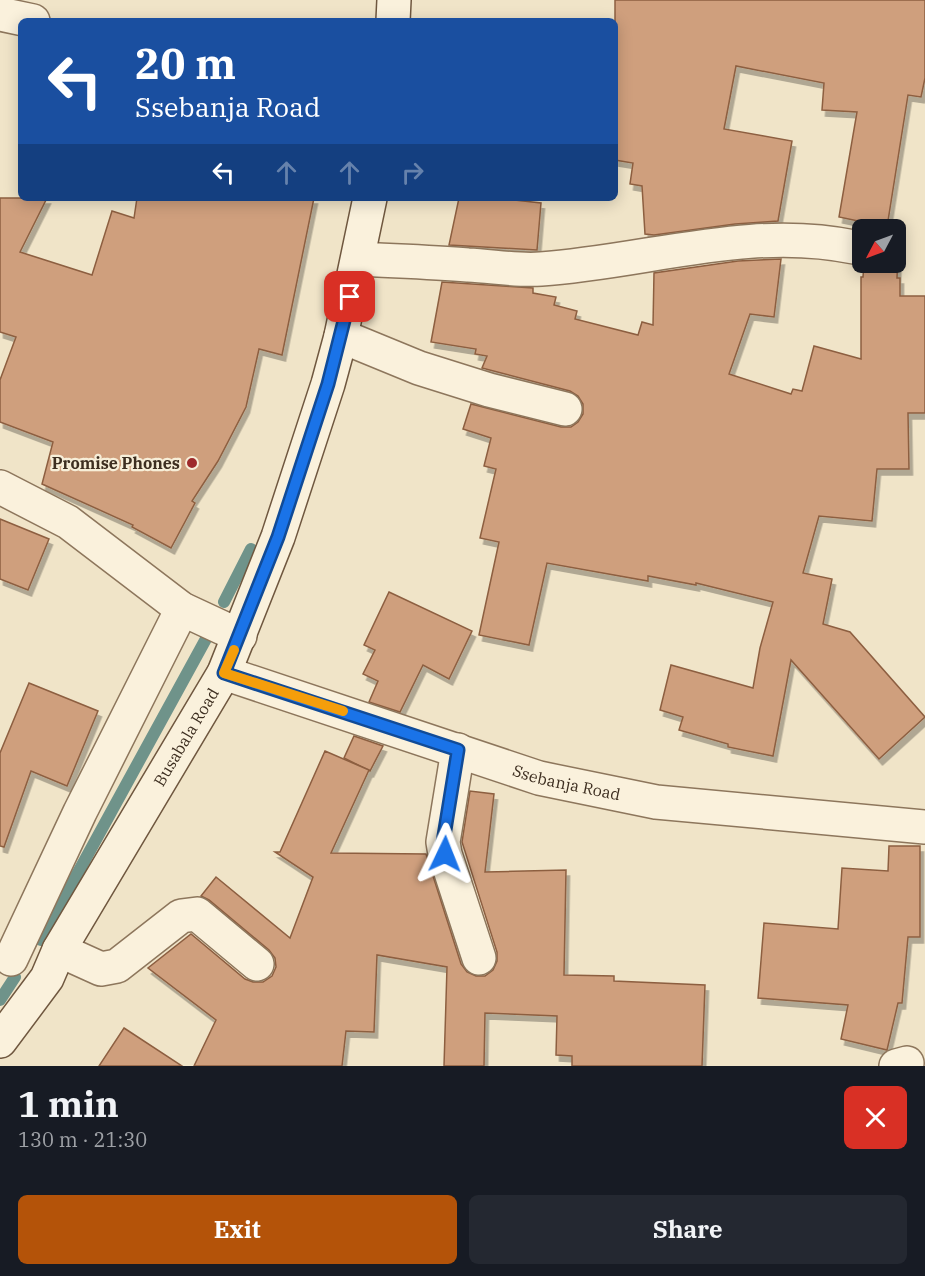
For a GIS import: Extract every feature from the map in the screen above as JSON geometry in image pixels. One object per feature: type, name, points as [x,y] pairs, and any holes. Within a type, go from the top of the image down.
[{"type":"street","points":[[393,18],[394,0]]},
{"type":"street","points":[[0,14],[19,18]]},
{"type":"street","name":"Busabala Road","points":[[0,1041],[53,964],[224,673],[278,537],[328,384],[341,336],[369,201]]},
{"type":"street","points":[[358,259],[538,269],[633,259],[713,244],[795,240],[828,242],[852,248]]},
{"type":"street","points":[[341,336],[419,368],[489,390],[565,409]]},
{"type":"street","points":[[0,487],[68,522],[182,609],[240,636]]},
{"type":"street","points":[[182,609],[5,957],[100,969],[117,966],[181,916],[197,914],[257,964]]},
{"type":"street","name":"Ssebanja Road","points":[[224,673],[539,778],[656,802],[925,827]]},
{"type":"street","points":[[458,750],[443,842],[479,958]]},
{"type":"building","points":[[615,0],[925,0],[925,78],[921,97],[908,95],[888,219],[852,220],[839,217],[857,112],[822,110],[824,83],[736,66],[724,129],[792,141],[778,221],[735,224],[654,235],[645,234],[642,186],[630,184],[633,163],[618,160],[618,18],[615,18]]},
{"type":"building","points":[[0,198],[18,198],[18,201],[46,201],[20,252],[92,275],[112,211],[134,218],[137,201],[313,201],[282,355],[259,349],[246,407],[218,461],[192,501],[195,503],[171,548],[132,527],[133,525],[42,484],[53,442],[0,422],[0,380],[16,337],[0,332]]},
{"type":"building","points":[[458,201],[541,203],[537,250],[449,245]]},
{"type":"building","points":[[781,259],[774,317],[750,314],[729,374],[791,394],[793,389],[802,391],[814,346],[861,359],[861,277],[863,273],[897,273],[897,278],[900,278],[900,296],[925,296],[925,413],[908,413],[909,469],[877,469],[872,521],[819,516],[803,573],[832,579],[823,624],[850,632],[925,717],[879,759],[791,660],[773,756],[728,747],[728,744],[679,730],[683,717],[660,710],[671,665],[753,688],[760,648],[773,602],[696,583],[696,585],[648,576],[648,581],[547,563],[529,645],[479,635],[499,542],[480,538],[496,469],[484,466],[491,438],[463,429],[471,404],[561,427],[571,427],[583,414],[583,404],[578,396],[570,391],[482,368],[487,356],[475,354],[476,349],[431,342],[442,282],[533,288],[533,293],[556,297],[554,305],[577,311],[575,319],[638,335],[642,322],[653,325],[654,273],[738,261]]},
{"type":"building","points":[[0,519],[49,539],[28,590],[0,579]]},
{"type":"building","points":[[389,592],[472,631],[449,679],[423,665],[400,712],[369,702],[378,681],[363,674],[375,650],[364,645]]},
{"type":"building","points":[[29,683],[98,711],[67,786],[31,771],[4,847],[0,846],[0,753]]},
{"type":"building","points":[[354,736],[383,746],[370,771],[344,758]]},
{"type":"building","points":[[325,751],[369,770],[331,853],[426,854],[461,964],[467,972],[476,976],[485,976],[493,970],[497,961],[497,952],[462,842],[470,791],[494,794],[485,872],[566,870],[564,975],[614,976],[614,981],[705,985],[702,1066],[572,1066],[572,1056],[556,1055],[557,1016],[485,1013],[484,1066],[444,1066],[447,967],[377,955],[374,1032],[346,1031],[342,1066],[194,1066],[216,1020],[148,968],[191,934],[245,979],[263,982],[272,976],[276,967],[275,958],[269,950],[209,900],[201,896],[216,877],[290,938],[313,877],[275,852],[280,852]]},
{"type":"building","points":[[889,846],[920,846],[920,937],[908,937],[902,1003],[898,1003],[887,1050],[841,1039],[848,1005],[758,998],[764,923],[838,929],[842,868],[888,871]]},
{"type":"building","points":[[124,1028],[182,1066],[99,1066]]},
{"type":"waterway","points":[[224,602],[251,549]]},
{"type":"waterway","points":[[41,940],[207,637]]},
{"type":"waterway","points":[[0,1000],[15,977]]},
{"type":"slow traffic","points":[[234,650],[224,673],[343,711]]},
{"type":"place","name":"Promise Phones","points":[[192,463]]},
{"type":"route","points":[[350,297],[328,384],[278,537],[224,673],[458,750],[443,842],[445,854]]}]
